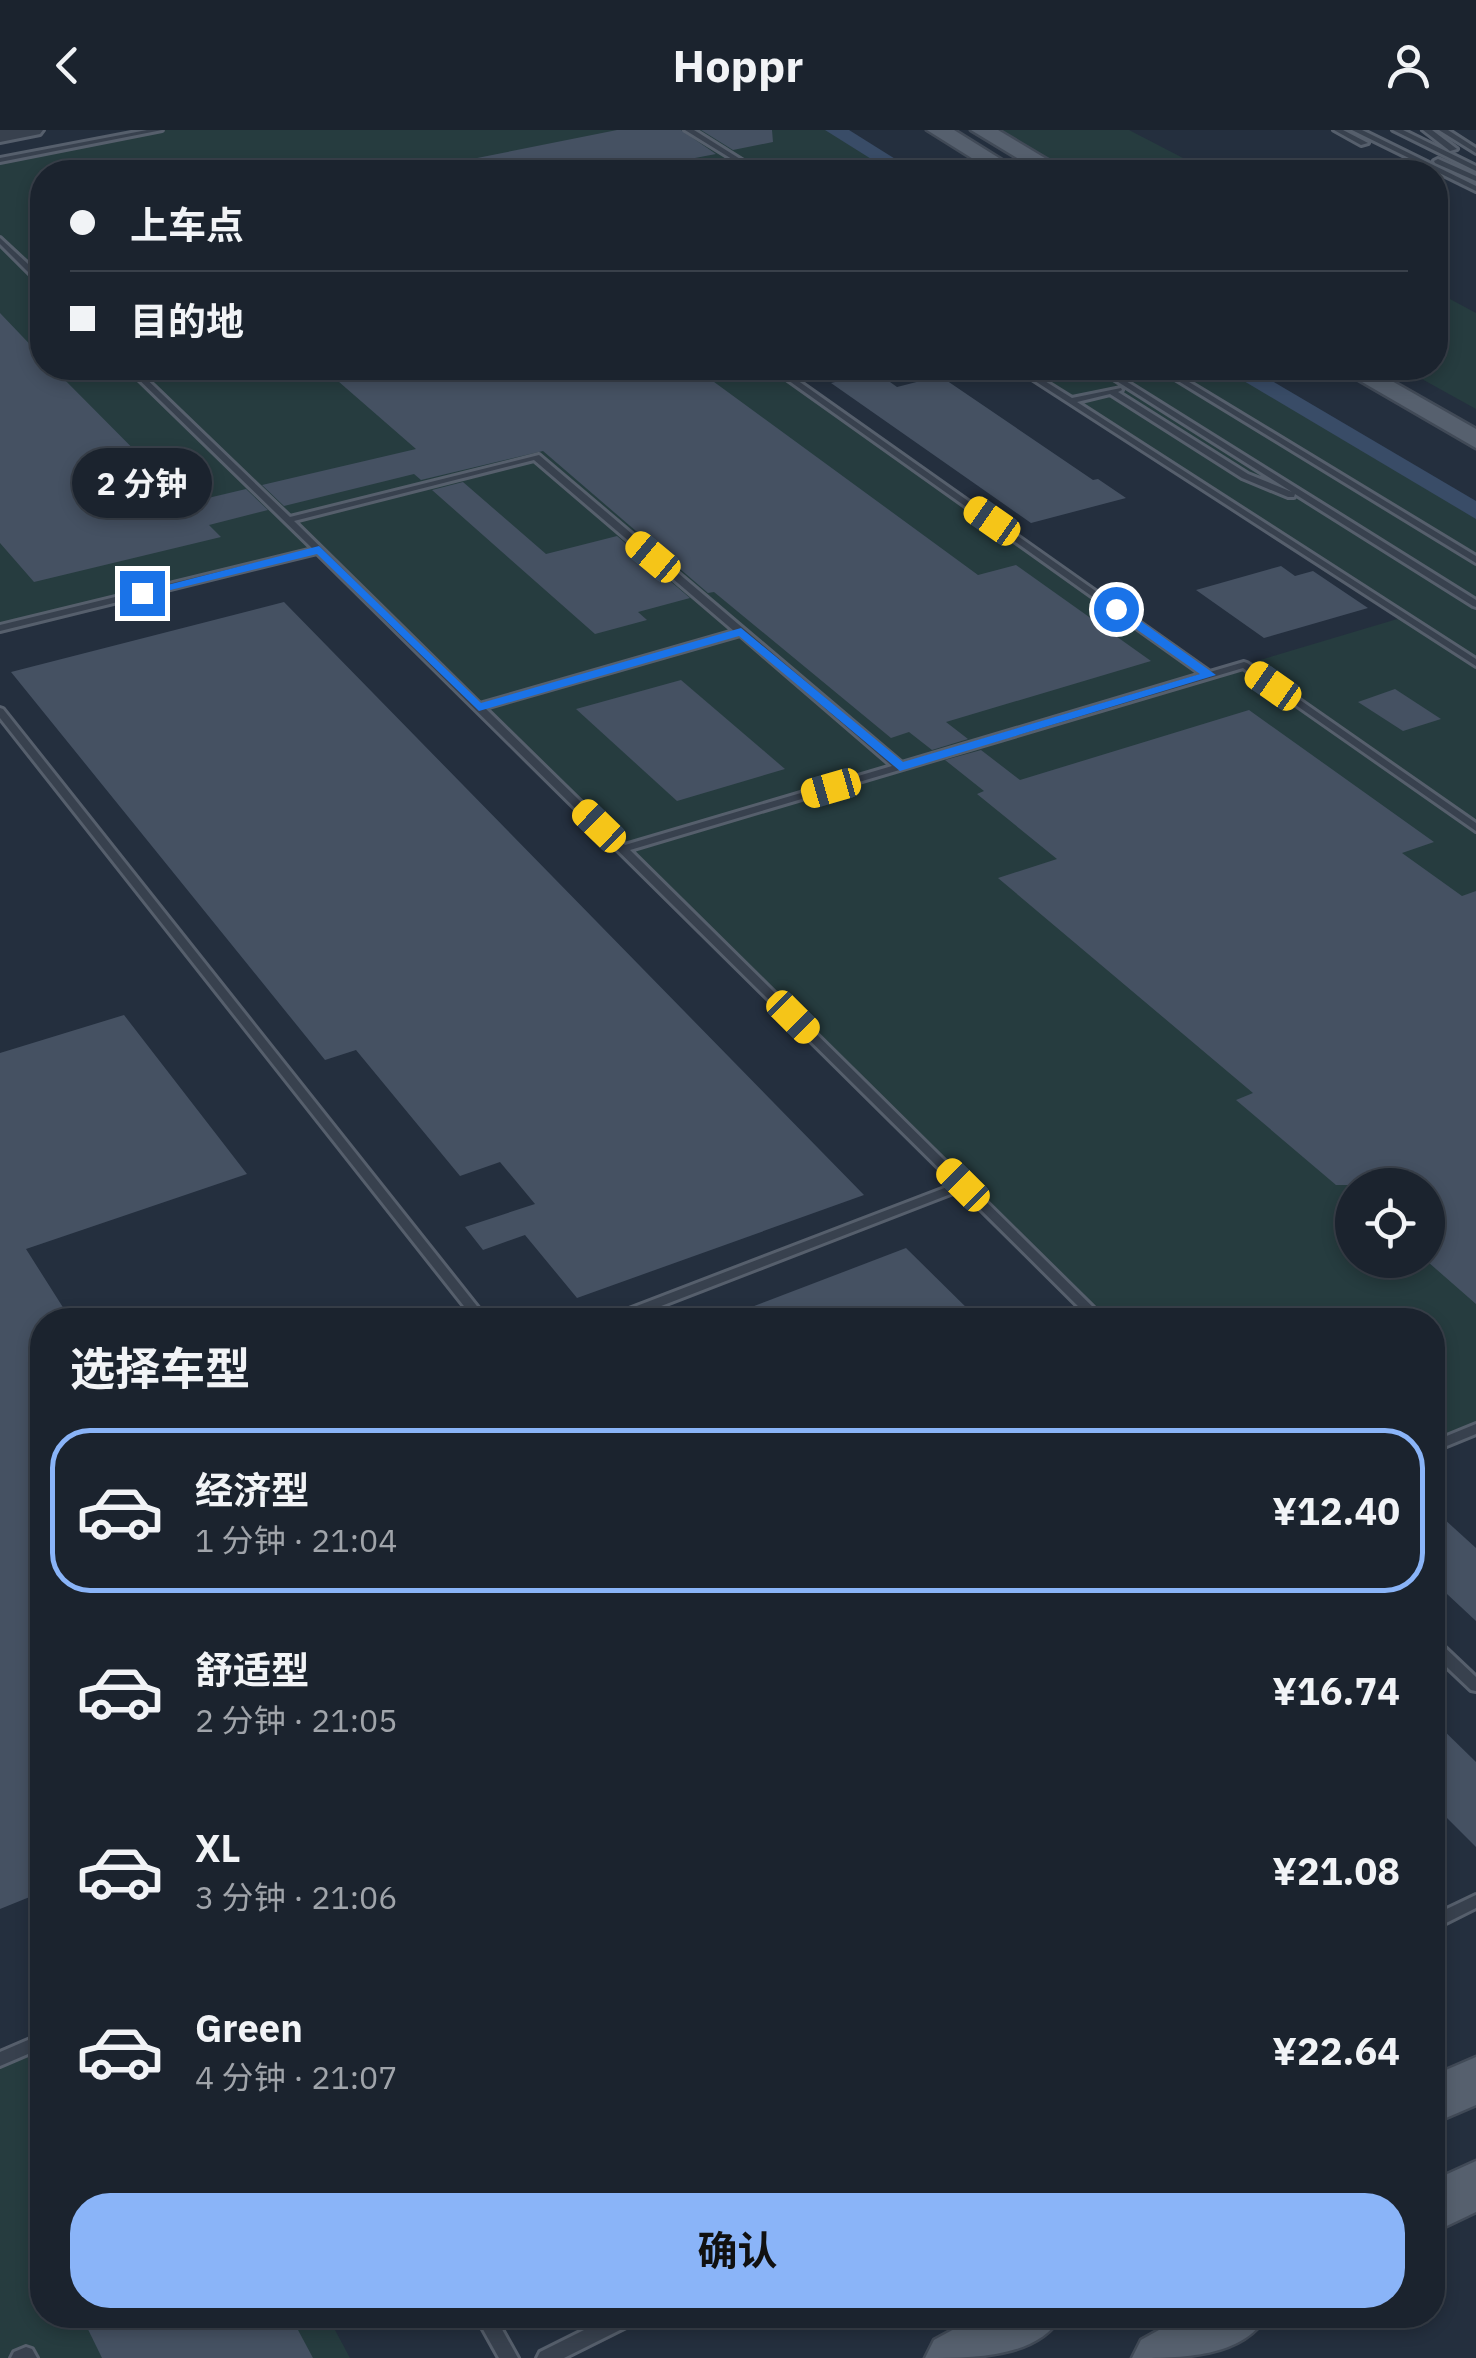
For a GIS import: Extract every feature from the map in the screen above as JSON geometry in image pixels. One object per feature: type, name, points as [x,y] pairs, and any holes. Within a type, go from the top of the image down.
[{"type":"main road","points":[[938,130],[991,160]]},
{"type":"main road","points":[[982,130],[1035,160]]},
{"type":"main road","points":[[1372,380],[1476,440]]},
{"type":"main road","points":[[1419,380],[1476,412]]},
{"type":"main road","points":[[1445,2095],[1476,2079]]},
{"type":"main road","points":[[1445,2202],[1476,2185]]},
{"type":"main road","points":[[954,2358],[1010,2328]]},
{"type":"main road","points":[[1161,2358],[1215,2328]]},
{"type":"street","points":[[0,136],[34,130]]},
{"type":"lane","points":[[0,160],[158,130]]},
{"type":"lane","points":[[689,130],[738,160]]},
{"type":"lane","points":[[1338,130],[1399,160]]},
{"type":"lane","points":[[1347,130],[1406,160]]},
{"type":"lane","points":[[1356,130],[1412,160]]},
{"type":"lane","points":[[1375,130],[1437,160]]},
{"type":"lane","points":[[1397,130],[1476,165]]},
{"type":"lane","points":[[1427,130],[1476,165]]},
{"type":"lane","points":[[1443,130],[1476,151]]},
{"type":"lane","points":[[1448,165],[1476,179]]},
{"type":"lane","points":[[1448,179],[1476,194]]},
{"type":"lane","points":[[1448,181],[1476,194]]},
{"type":"lane","points":[[0,240],[30,269]]},
{"type":"lane","points":[[143,380],[1088,1308]]},
{"type":"lane","points":[[792,380],[1210,675]]},
{"type":"lane","points":[[1038,380],[1476,662]]},
{"type":"lane","points":[[1120,380],[1476,604]]},
{"type":"lane","points":[[1181,380],[1476,560]]},
{"type":"lane","points":[[1071,401],[1131,387]]},
{"type":"lane","points":[[1112,392],[1245,476],[1322,507]]},
{"type":"lane","points":[[288,520],[536,457],[900,767]]},
{"type":"lane","points":[[0,628],[319,550]]},
{"type":"lane","points":[[479,707],[741,632]]},
{"type":"lane","points":[[623,849],[1244,665],[1476,828]]},
{"type":"lane","points":[[0,710],[473,1308]]},
{"type":"lane","points":[[644,1308],[963,1185]]},
{"type":"lane","points":[[1445,1442],[1476,1429]]},
{"type":"lane","points":[[1445,1656],[1476,1686]]},
{"type":"lane","points":[[1445,1917],[1476,1901]]},
{"type":"lane","points":[[0,2059],[30,2046]]},
{"type":"lane","points":[[492,2328],[509,2358]]},
{"type":"lane","points":[[546,2358],[606,2328]]},
{"type":"lane","points":[[20,2358],[28,2358]]},
{"type":"green space","points":[[158,130],[835,130],[886,160],[30,160],[30,380],[792,380],[1210,675],[1404,617],[1038,380],[1254,380],[1476,512],[1476,1429],[1445,1443],[1445,1308],[1088,1308],[319,550],[0,628],[0,160]]},
{"type":"green space","points":[[983,130],[1129,130],[1187,160],[1037,160]]},
{"type":"green space","points":[[1448,298],[1476,313],[1476,409],[1424,380],[1448,380]]},
{"type":"green space","points":[[30,2046],[30,2328],[334,2328],[350,2358],[0,2358],[0,2059]]},
{"type":"building","points":[[617,130],[681,130],[716,154],[695,158],[698,160],[467,160]]},
{"type":"building","points":[[701,130],[772,130],[773,142],[733,150]]},
{"type":"building","points":[[0,313],[30,344],[30,380],[65,380],[187,503],[246,489],[268,510],[209,525],[221,537],[34,582],[0,543]]},
{"type":"building","points":[[337,380],[711,380],[978,575],[1016,565],[1151,661],[946,722],[968,739],[932,750],[909,732],[891,738],[714,592],[708,593],[543,451],[421,480],[414,474],[284,506],[262,485],[416,449]]},
{"type":"building","points":[[887,380],[897,387],[924,380],[946,380],[1093,480],[1098,479],[1126,498],[1031,523],[831,383]]},
{"type":"building","points":[[463,482],[546,554],[617,536],[690,598],[638,612],[647,620],[595,634],[432,490]]},
{"type":"building","points":[[1281,566],[1295,576],[1313,571],[1368,608],[1264,638],[1196,590]]},
{"type":"building","points":[[284,602],[864,1195],[577,1298],[525,1235],[483,1250],[465,1227],[535,1204],[500,1162],[460,1176],[356,1050],[325,1060],[11,672]]},
{"type":"building","points":[[681,680],[785,769],[677,801],[576,709]]},
{"type":"building","points":[[1395,689],[1441,719],[1403,731],[1358,702]]},
{"type":"building","points":[[1249,710],[1434,842],[1402,853],[1462,896],[1476,891],[1476,1304],[1445,1277],[1445,1168],[1335,1168],[1335,1184],[1236,1100],[1253,1093],[998,878],[1057,859],[977,794],[984,791],[945,760],[981,750],[1020,780]]},
{"type":"building","points":[[124,1015],[247,1174],[26,1249],[63,1308],[30,1308],[30,1897],[0,1909],[0,1053]]},
{"type":"building","points":[[906,1248],[967,1308],[749,1308]]},
{"type":"building","points":[[1445,1520],[1476,1548],[1476,1621],[1445,1592]]},
{"type":"building","points":[[1445,1732],[1476,1762],[1476,1847],[1445,1816]]},
{"type":"building","points":[[87,2328],[297,2328],[313,2358],[102,2358]]},
{"type":"waterway","points":[[835,130],[886,160]]},
{"type":"waterway","points":[[1254,380],[1476,512]]},
{"type":"route","points":[[142,593],[319,550],[479,707],[741,632],[900,767],[1210,675],[1116,609]]}]
